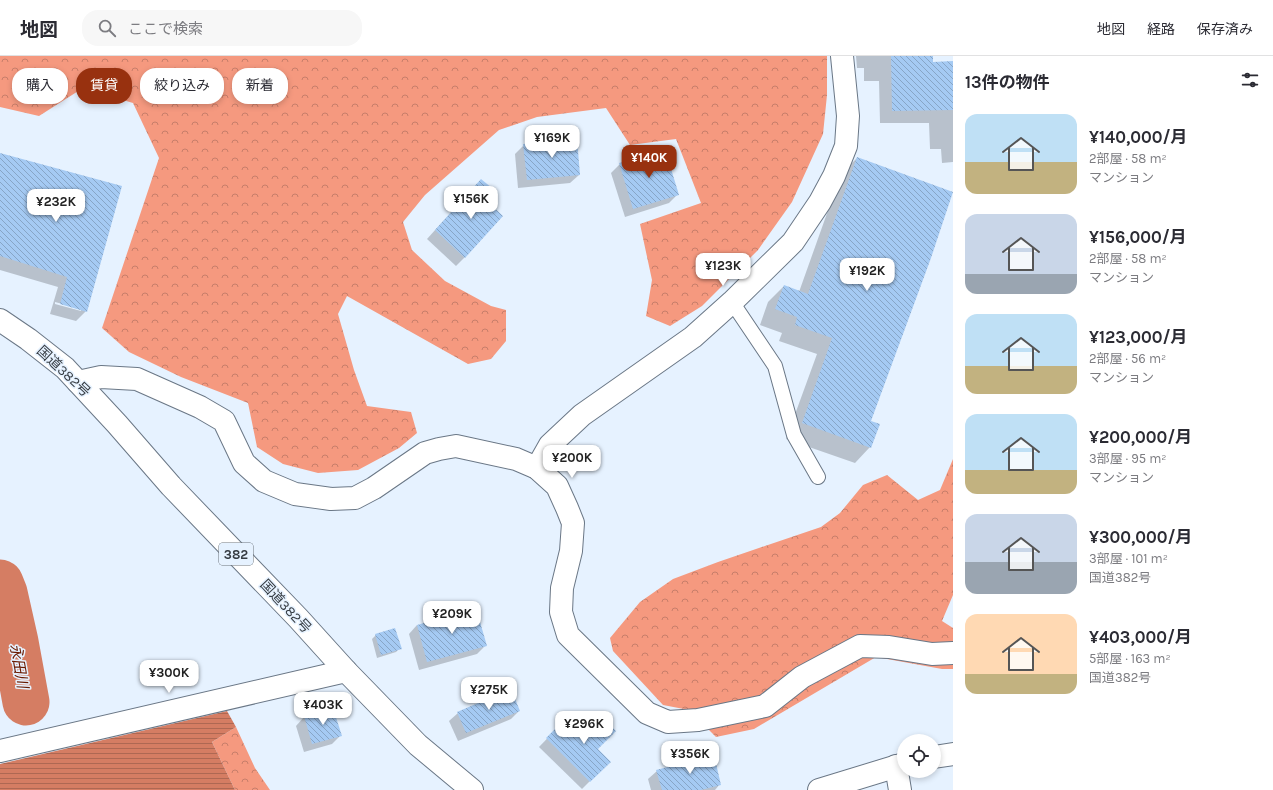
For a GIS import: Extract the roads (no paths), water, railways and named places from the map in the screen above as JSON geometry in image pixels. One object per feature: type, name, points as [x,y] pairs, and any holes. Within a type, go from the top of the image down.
[{"type":"main road","points":[[537,468],[550,445],[582,415],[693,337],[732,302],[793,242],[820,202],[834,176],[846,146],[848,116],[842,56]]},
{"type":"main road","name":"国道382号","points":[[0,320],[66,368],[171,486],[298,618],[346,671],[418,744],[472,790]]},
{"type":"main road","points":[[78,382],[101,377],[137,379],[200,407],[224,422],[244,464],[264,481],[295,494],[331,499],[355,498],[374,488],[424,453],[456,446],[516,459],[537,468],[556,486],[573,523],[571,551],[562,588],[561,612],[568,635],[647,713],[668,722],[698,720],[765,706],[802,677],[860,646],[888,647],[932,654],[953,653]]},
{"type":"main road","points":[[0,751],[346,671]]},
{"type":"main road","points":[[941,756],[953,754]]},
{"type":"main road","points":[[819,790],[897,766]]},
{"type":"main road","points":[[900,778],[900,790]]},
{"type":"lane","points":[[732,302],[775,366],[794,436],[818,478]]},
{"type":"waterway","name":"永田川","points":[[0,583],[4,593],[15,642],[26,702]]}]
